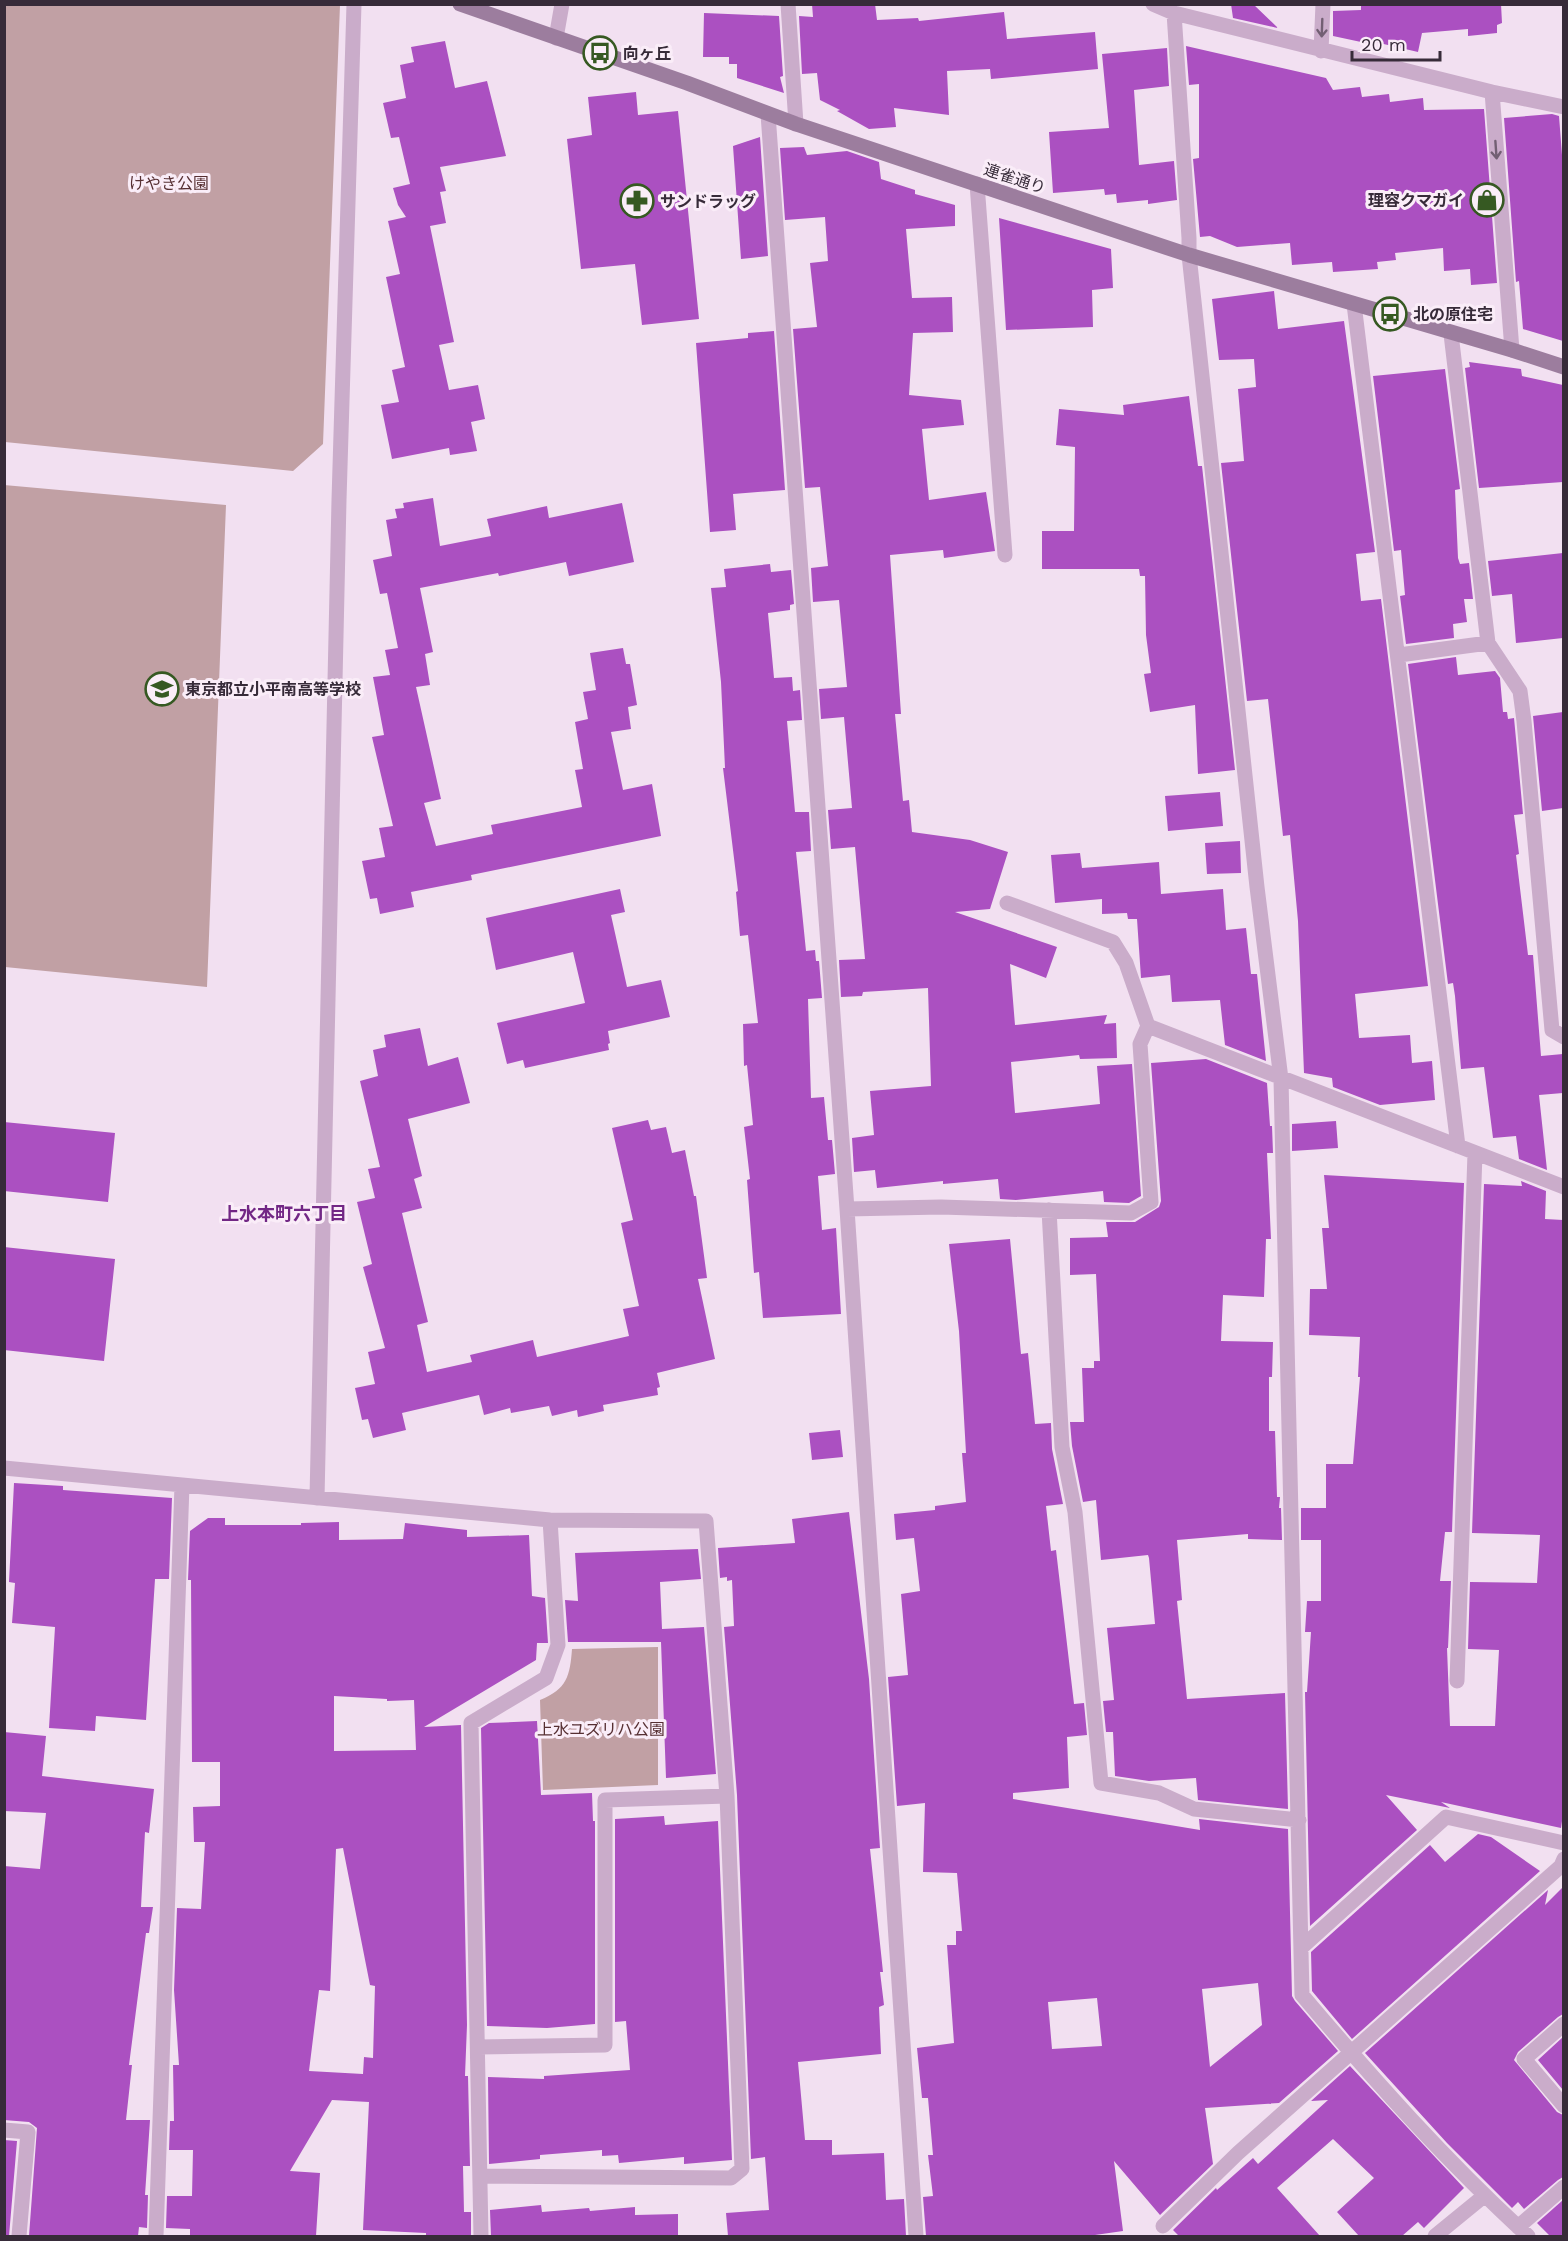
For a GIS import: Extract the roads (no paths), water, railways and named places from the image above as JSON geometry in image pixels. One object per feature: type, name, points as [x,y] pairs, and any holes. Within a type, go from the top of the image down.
[{"type":"main road","name":"連雀通り","points":[[460,4],[687,82],[796,124],[1189,255],[1563,367]]},
{"type":"street","points":[[317,1498],[339,500],[354,4]]},
{"type":"street","points":[[556,38],[562,4]]},
{"type":"street","points":[[789,4],[796,124]]},
{"type":"street","points":[[1153,4],[1174,13],[1321,51],[1563,107]]},
{"type":"street","points":[[1321,51],[1323,4]]},
{"type":"street","points":[[1174,13],[1189,255],[1257,887],[1281,1078],[1302,1995],[1351,2053],[1484,2196],[1523,2232],[1563,2187]]},
{"type":"street","points":[[1492,92],[1512,350]]},
{"type":"street","points":[[768,114],[847,1209],[916,2236]]},
{"type":"street","points":[[977,184],[1005,555]]},
{"type":"street","points":[[1354,304],[1458,1146]]},
{"type":"street","points":[[1451,334],[1488,642],[1520,691],[1552,1030],[1563,1037]]},
{"type":"street","points":[[1399,655],[1488,642]]},
{"type":"street","points":[[847,1209],[941,1207],[1131,1213],[1151,1202],[1140,1044],[1148,1026],[1126,963],[1113,942],[1007,903]]},
{"type":"street","points":[[1148,1026],[1563,1187]]},
{"type":"street","points":[[1457,1681],[1475,1153]]},
{"type":"street","points":[[1049,1210],[1062,1447],[1075,1512],[1101,1783],[1159,1794],[1194,1809],[1299,1820]]},
{"type":"street","points":[[4,1468],[550,1520],[706,1521],[727,1796],[742,2169],[731,2178],[481,2176]]},
{"type":"street","points":[[156,2236],[182,1485]]},
{"type":"street","points":[[481,2236],[471,1723],[546,1678],[558,1644],[550,1520]]},
{"type":"street","points":[[478,2047],[605,2045],[605,1800],[727,1796]]},
{"type":"street","points":[[1302,1947],[1446,1817],[1563,1843]]},
{"type":"street","points":[[1163,2226],[1238,2153],[1561,1866],[1563,1859]]},
{"type":"street","points":[[1563,2024],[1524,2059],[1563,2106]]},
{"type":"street","points":[[4,2130],[28,2132],[20,2236]]},
{"type":"street","points":[[1435,2236],[1484,2196]]},
{"type":"place","name":"向ヶ丘","points":[[600,53]]},
{"type":"place","name":"理容クマガイ","points":[[1487,200]]},
{"type":"place","name":"サンドラッグ","points":[[637,201]]},
{"type":"place","name":"北の原住宅","points":[[1390,314]]},
{"type":"place","name":"東京都立小平南高等学校","points":[[162,689]]},
{"type":"district","name":"上水本町六丁目","points":[[284,1214]]},
{"type":"park label","name":"けやき公園","points":[[169,183]]},
{"type":"park label","name":"上水ユズリハ公園","points":[[601,1729]]}]
